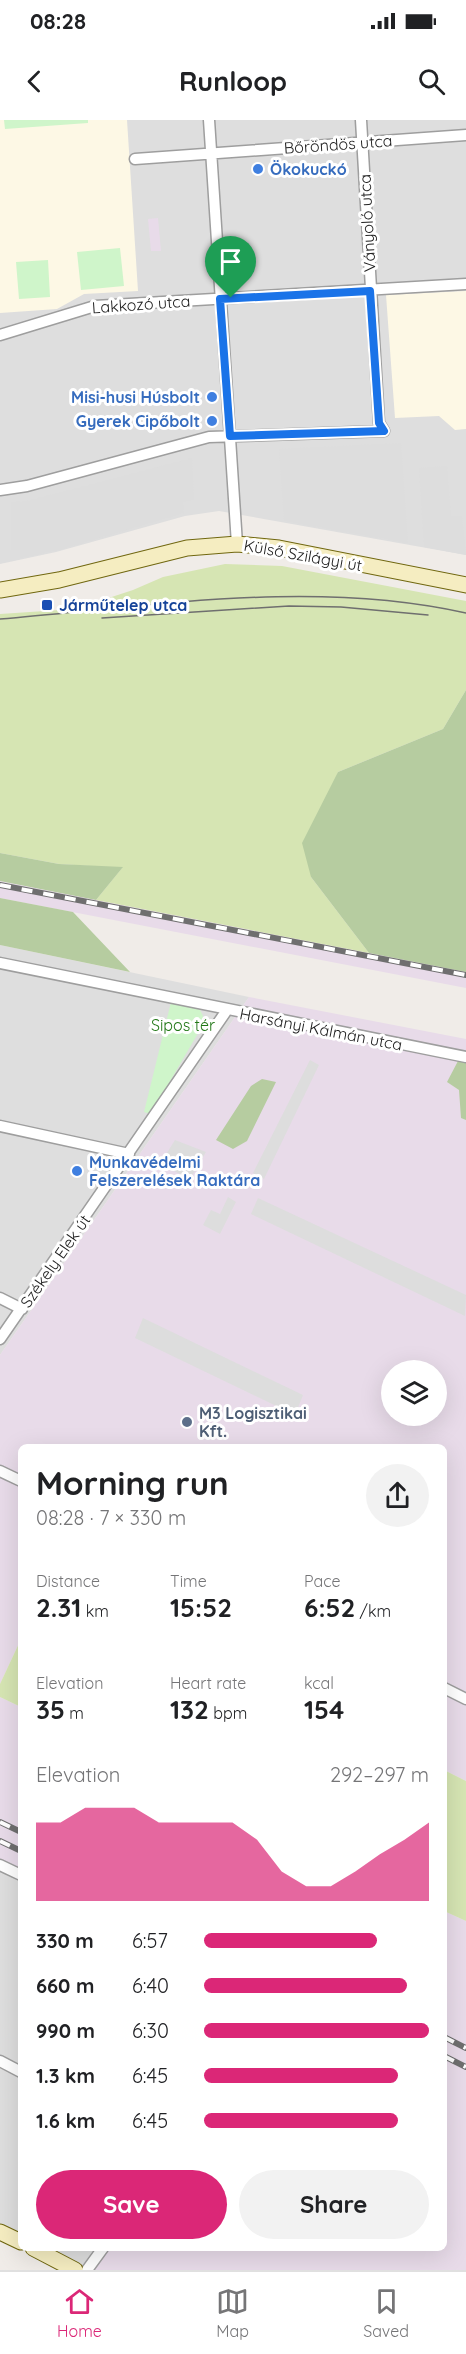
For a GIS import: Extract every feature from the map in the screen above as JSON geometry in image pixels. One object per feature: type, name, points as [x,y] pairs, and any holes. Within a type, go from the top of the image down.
[{"type":"street","points":[[208,120],[237,544]]},
{"type":"street","name":"Ványoló utca","points":[[230,436],[384,431],[379,423],[361,120]]},
{"type":"street","name":"Bőröndös utca","points":[[135,159],[466,135]]},
{"type":"street","name":"Lakkozó utca","points":[[0,335],[95,306],[466,284]]},
{"type":"street","points":[[0,490],[27,486],[209,437],[230,436]]},
{"type":"street","name":"Külső Szilágyi út","points":[[0,590],[59,580],[187,548],[237,544],[279,548],[466,585]]},
{"type":"street","name":"Harsányi Kálmán utca","points":[[0,963],[466,1057]]},
{"type":"street","points":[[0,1126],[129,1154],[227,1010]]},
{"type":"street","name":"Székely Elek út","points":[[0,1339],[129,1154]]},
{"type":"street","points":[[0,1298],[22,1309]]},
{"type":"street","points":[[0,1471],[18,1480]]},
{"type":"street","points":[[447,1690],[466,1699]]},
{"type":"street","points":[[0,1865],[18,1874]]},
{"type":"street","points":[[0,2061],[18,2070]]},
{"type":"street","points":[[0,2232],[18,2241]]},
{"type":"street","points":[[39,2251],[75,2270]]},
{"type":"street","points":[[87,2270],[101,2251]]},
{"type":"shaded area","points":[[0,120],[466,120],[466,555],[219,511],[185,516],[56,552],[0,564]]},
{"type":"shaded area","points":[[0,120],[127,120],[138,291],[84,294],[57,309],[0,313]]},
{"type":"shaded area","points":[[158,218],[161,251],[151,251],[148,219]]},
{"type":"shaded area","points":[[466,291],[466,429],[455,430],[439,416],[395,418],[386,295]]},
{"type":"shaded area","points":[[401,443],[408,543],[284,521],[279,449]]},
{"type":"shaded area","points":[[192,458],[194,500],[183,502],[184,513],[59,550],[20,558],[20,550],[11,550],[11,502],[27,501]]},
{"type":"shaded area","points":[[447,466],[451,516],[462,516],[466,555],[424,547],[419,468]]},
{"type":"shaded area","points":[[0,881],[466,972],[466,988],[0,898]]},
{"type":"shaded area","points":[[0,945],[249,997],[0,1355]]},
{"type":"shaded area","points":[[249,997],[466,1039],[466,1781],[447,1772],[447,1444],[18,1444],[18,1645],[0,1684],[0,1355]]},
{"type":"shaded area","points":[[310,1060],[319,1065],[264,1179],[253,1173]]},
{"type":"shaded area","points":[[175,1140],[206,1152],[190,1179],[160,1164]]},
{"type":"shaded area","points":[[228,1197],[236,1202],[220,1234],[203,1225],[211,1210],[220,1214]]},
{"type":"shaded area","points":[[258,1198],[466,1295],[465,1316],[251,1214]]},
{"type":"shaded area","points":[[143,1318],[303,1395],[295,1415],[135,1338]]},
{"type":"shaded area","points":[[0,1697],[18,1706],[18,1868],[0,1859]]},
{"type":"shaded area","points":[[0,1859],[18,1868],[18,2244],[0,2235]]},
{"type":"shaded area","points":[[447,1912],[466,1921],[466,2270],[89,2270],[104,2251],[447,2251]]},
{"type":"shaded area","points":[[30,2251],[104,2251],[89,2270],[68,2270]]},
{"type":"green space","points":[[4,120],[88,120],[88,123],[5,129]]},
{"type":"green space","points":[[120,248],[124,286],[81,290],[77,252]]},
{"type":"green space","points":[[48,260],[50,297],[19,299],[16,262]]},
{"type":"green space","points":[[225,564],[282,566],[466,601],[466,690],[443,729],[338,772],[311,877],[369,953],[96,900],[122,868],[59,864],[0,853],[0,614],[75,609],[133,590],[163,577]]},
{"type":"green space","points":[[466,690],[466,972],[369,953],[311,877],[302,843],[338,772],[443,729]]},
{"type":"green space","points":[[0,853],[59,864],[123,867],[96,900],[0,881]]},
{"type":"green space","points":[[0,898],[73,912],[130,972],[0,945]]},
{"type":"green space","name":"Sipos tér","points":[[171,1002],[199,1008],[203,1016],[201,1028],[151,1114],[144,1112]]},
{"type":"green space","points":[[458,1061],[466,1062],[466,1120],[461,1118],[459,1090],[447,1082]]},
{"type":"green space","points":[[262,1079],[276,1082],[247,1141],[233,1149],[216,1140],[251,1086]]},
{"type":"green space","points":[[18,1645],[18,1706],[0,1697],[0,1684]]},
{"type":"green space","points":[[447,1772],[466,1781],[466,1921],[447,1912]]},
{"type":"tram line","points":[[0,619],[175,602],[292,597],[350,598],[408,603],[466,613]]},
{"type":"tram line","points":[[102,618],[289,606],[341,607],[428,615]]},
{"type":"railway","points":[[0,885],[466,975]]},
{"type":"railway","points":[[0,1822],[18,1831]]},
{"type":"railway","points":[[0,1841],[18,1850]]},
{"type":"railway","points":[[447,2038],[466,2048]]},
{"type":"railway","points":[[447,2058],[466,2067]]},
{"type":"place","name":"Ökokuckó","points":[[258,169]]},
{"type":"place","name":"Misi-husi Húsbolt","points":[[212,397]]},
{"type":"place","name":"Gyerek Cipőbolt","points":[[212,421]]},
{"type":"place","name":"Járműtelep utca","points":[[47,605]]},
{"type":"place","name":"Munkavédelmi Felszerelések Raktára","points":[[77,1171]]},
{"type":"place","name":"M3 Logisztikai Kft.","points":[[187,1422]]},
{"type":"route","points":[[370,291],[379,423],[384,431],[230,436],[220,299],[231,298],[370,291]]}]
